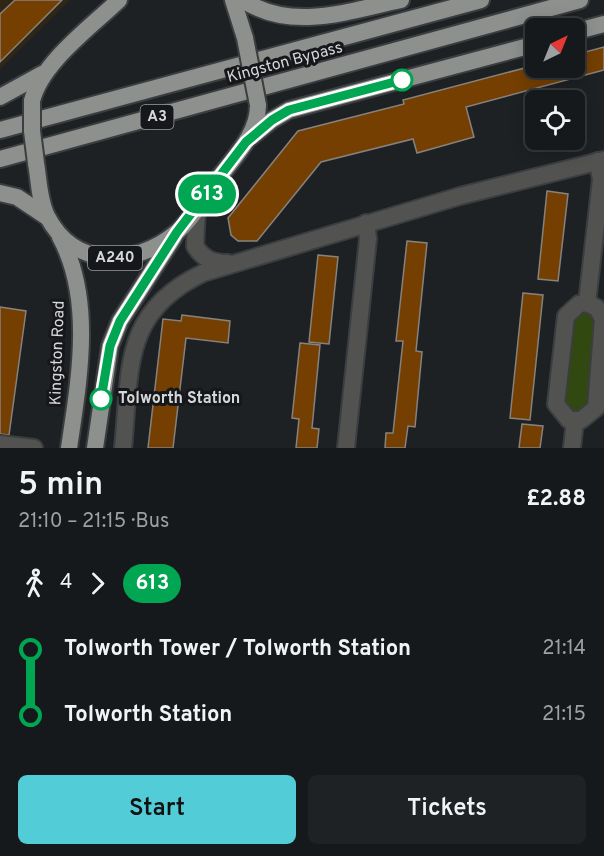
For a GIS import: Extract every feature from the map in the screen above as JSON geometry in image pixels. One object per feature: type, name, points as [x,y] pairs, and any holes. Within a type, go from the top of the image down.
[{"type":"highway","name":"A240","points":[[119,0],[45,72],[36,87],[32,101],[32,131],[42,201],[52,222],[79,249],[98,257],[139,255],[177,232]]},
{"type":"highway","name":"A240","points":[[95,448],[110,346],[125,313],[177,232],[246,142],[258,116],[258,105],[245,38],[233,0]]},
{"type":"highway","points":[[243,0],[263,9],[300,18],[328,16],[400,0]]},
{"type":"highway","name":"Kingston Bypass","points":[[0,130],[481,0]]},
{"type":"highway","name":"Kingston Bypass","points":[[0,159],[580,0]]},
{"type":"highway","points":[[585,30],[604,24]]},
{"type":"highway","points":[[246,142],[272,120],[289,110],[525,47]]},
{"type":"highway","points":[[0,97],[45,72]]},
{"type":"highway","points":[[0,193],[17,197],[52,222]]},
{"type":"highway","name":"Kingston Road","points":[[52,222],[71,258],[78,283],[80,327],[78,383],[69,448]]},
{"type":"street","points":[[123,448],[131,364],[140,328],[171,291],[203,273],[235,263],[492,187],[601,161],[601,180],[587,303]]},
{"type":"street","points":[[197,207],[193,240],[199,252],[213,262],[235,263]]},
{"type":"street","points":[[346,448],[368,238],[366,224]]},
{"type":"street","points":[[587,303],[597,308],[603,319],[596,408],[587,417],[575,421],[569,420],[560,411],[557,396],[566,316],[579,304],[587,303]]},
{"type":"street","points":[[572,448],[575,421]]},
{"type":"street","points":[[0,444],[34,448]]},
{"type":"shaded area","points":[[0,0],[70,0],[0,69]]},
{"type":"green space","points":[[586,308],[594,314],[598,323],[592,402],[577,412],[569,407],[564,397],[573,319]]},
{"type":"building","points":[[15,0],[62,0],[0,62],[0,14]]},
{"type":"building","points":[[604,47],[604,70],[585,75],[585,52]]},
{"type":"building","points":[[525,68],[525,78],[574,78],[466,107],[474,137],[417,153],[413,139],[321,162],[257,241],[238,241],[231,235],[228,218],[298,131],[404,104],[403,100]]},
{"type":"building","points":[[547,191],[568,194],[558,281],[538,279]]},
{"type":"building","points":[[407,241],[427,243],[416,351],[422,352],[415,427],[408,426],[405,448],[385,448],[386,433],[393,433],[403,341],[396,341]]},
{"type":"building","points":[[318,255],[338,257],[329,344],[309,342]]},
{"type":"building","points":[[523,293],[543,295],[530,420],[510,418]]},
{"type":"building","points":[[0,307],[26,311],[9,435],[0,434]]},
{"type":"building","points":[[182,315],[230,321],[228,343],[186,338],[173,448],[148,448],[163,319],[181,321]]},
{"type":"building","points":[[300,343],[320,345],[312,428],[319,429],[317,448],[296,448],[299,419],[292,418]]},
{"type":"building","points":[[522,424],[543,426],[540,448],[519,448]]},
{"type":"bus line","name":"613","points":[[101,399],[104,369],[120,321],[177,232],[246,142],[258,130],[289,110],[402,80]]},
{"type":"place","name":"Tolworth Station","points":[[101,399]]}]
